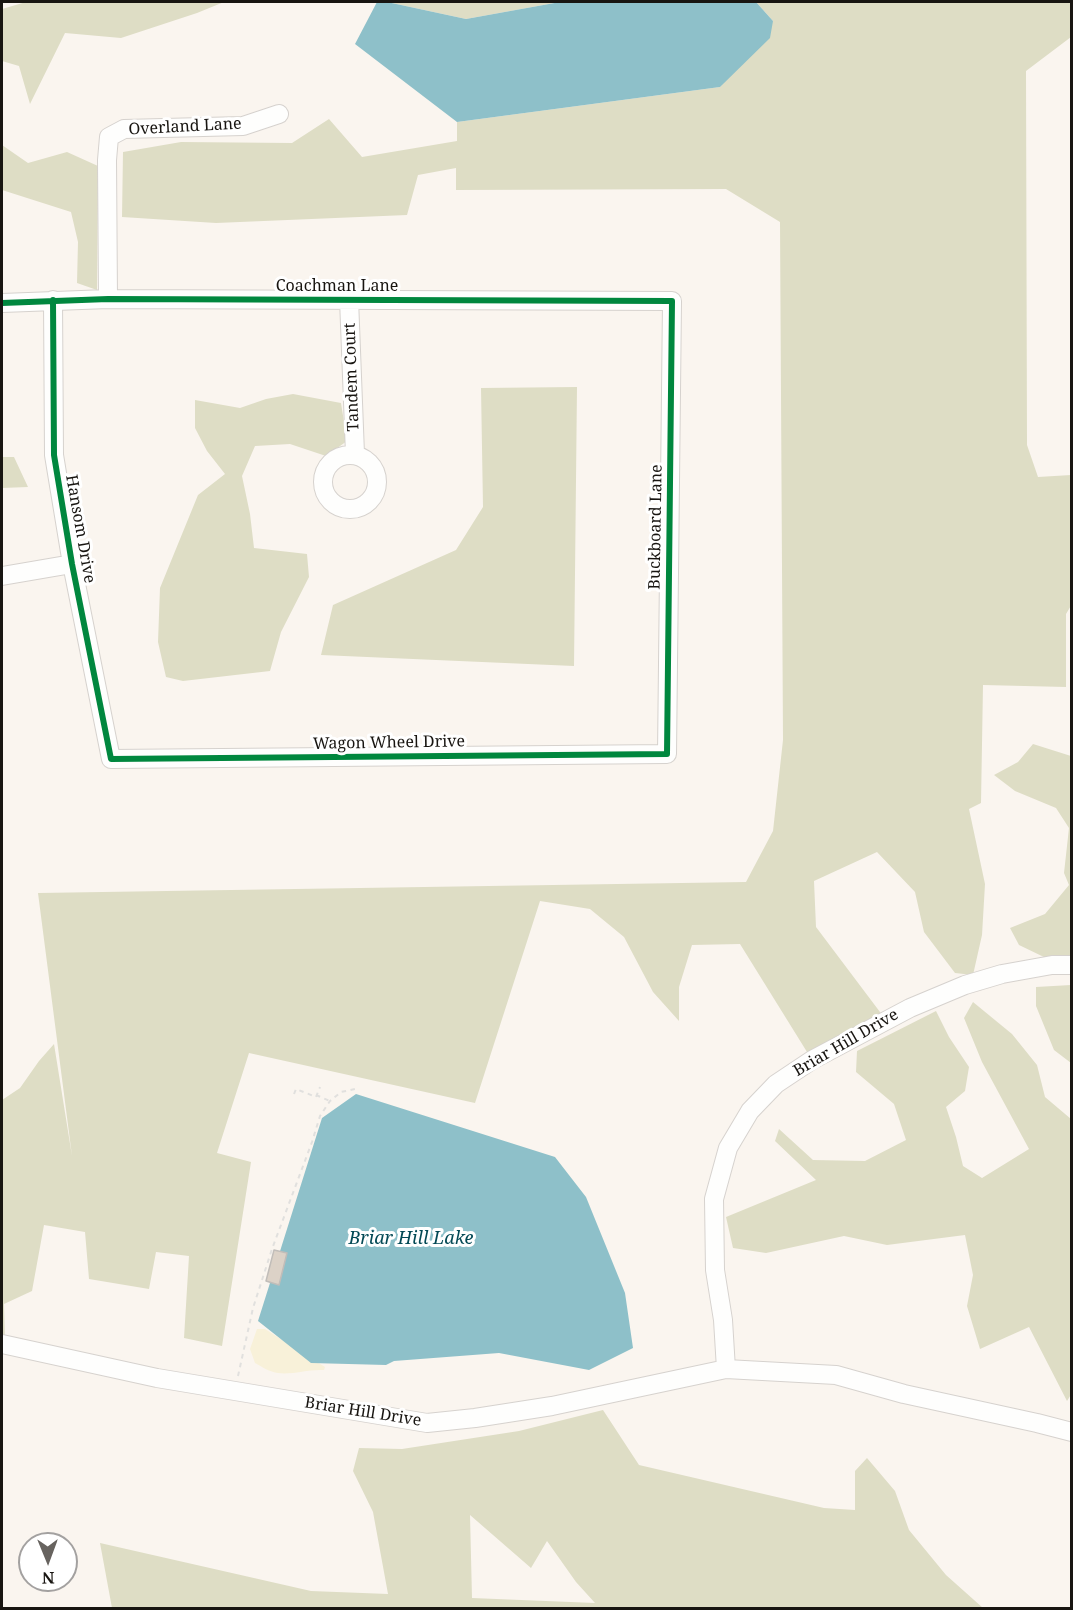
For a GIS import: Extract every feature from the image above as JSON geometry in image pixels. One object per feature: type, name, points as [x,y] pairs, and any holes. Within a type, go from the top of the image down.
[{"type":"street","name":"Overland Lane","points":[[108,299],[107,160],[109,137],[124,129],[243,126],[279,114]]},
{"type":"street","name":"Coachman Lane","points":[[2,303],[108,299],[672,301]]},
{"type":"street","name":"Tandem Court","points":[[349,299],[355,454]]},
{"type":"street","name":"Hansom Drive","points":[[53,300],[54,456],[72,564],[111,759]]},
{"type":"street","name":"Buckboard Lane","points":[[667,754],[672,301]]},
{"type":"street","points":[[2,576],[72,564]]},
{"type":"street","name":"Wagon Wheel Drive","points":[[111,759],[667,754]]},
{"type":"street","name":"Briar Hill Drive","points":[[726,1369],[723,1320],[716,1270],[714,1198],[728,1148],[750,1111],[776,1084],[812,1060],[910,1008],[1002,974],[1052,965],[1071,965]]},
{"type":"street","name":"Briar Hill Drive","points":[[2,1344],[157,1378],[427,1423],[552,1406],[726,1369],[836,1375],[904,1394],[1071,1432]]},
{"type":"path","points":[[316,1095],[320,1087]]},
{"type":"path","points":[[294,1095],[296,1089],[330,1101]]},
{"type":"path","points":[[235,1391],[256,1298],[320,1116],[330,1101],[341,1092],[355,1089]]},
{"type":"green space","points":[[26,2],[224,2],[121,38],[65,33],[30,104],[19,66],[2,61],[2,9]]},
{"type":"green space","points":[[387,2],[560,2],[466,19]]},
{"type":"green space","points":[[756,2],[1071,2],[1071,37],[1026,71],[1027,445],[1038,477],[1071,475],[1072,604],[1066,614],[1066,687],[983,685],[981,803],[969,809],[985,884],[982,935],[973,975],[955,973],[924,932],[915,892],[877,852],[814,881],[816,927],[886,1020],[812,1060],[740,944],[692,945],[679,987],[679,1021],[653,992],[624,937],[590,909],[540,901],[475,1103],[249,1053],[217,1153],[251,1162],[222,1346],[184,1338],[189,1256],[156,1252],[149,1289],[89,1279],[85,1232],[44,1225],[32,1291],[4,1304],[5,1339],[2,1338],[2,1100],[20,1088],[54,1044],[72,1156],[38,893],[746,882],[773,831],[783,740],[780,222],[726,189],[456,190],[456,168],[418,175],[407,215],[216,223],[122,217],[123,152],[181,142],[292,143],[329,119],[362,157],[457,141],[457,122],[720,87],[773,21]]},
{"type":"green space","points":[[2,145],[28,163],[67,152],[98,166],[97,290],[77,283],[78,242],[71,212],[2,190]]},
{"type":"green space","points":[[577,387],[574,666],[321,655],[333,605],[456,550],[483,507],[481,388]]},
{"type":"green space","points":[[293,394],[341,403],[347,441],[326,456],[290,444],[255,446],[242,476],[254,548],[307,554],[309,577],[281,632],[270,671],[183,681],[166,677],[158,642],[160,588],[198,495],[225,474],[207,451],[195,428],[195,400],[240,408],[266,399]]},
{"type":"green space","points":[[2,457],[14,457],[28,487],[2,488]]},
{"type":"green space","points":[[1033,744],[1071,756],[1071,960],[1046,958],[1019,945],[1010,928],[1045,914],[1069,885],[1064,873],[1069,828],[1056,808],[1015,791],[994,775],[1018,762]]},
{"type":"green space","points":[[1072,985],[1071,1063],[1054,1050],[1036,1006],[1036,987]]},
{"type":"green space","points":[[973,1002],[1012,1034],[1037,1065],[1045,1097],[1071,1119],[1072,1393],[1067,1401],[1029,1327],[980,1349],[967,1306],[973,1275],[965,1235],[887,1245],[844,1236],[766,1253],[733,1248],[726,1217],[816,1180],[775,1141],[779,1129],[813,1160],[865,1161],[906,1140],[894,1104],[856,1072],[857,1051],[936,1011],[949,1037],[969,1067],[965,1091],[946,1107],[963,1166],[982,1178],[1029,1149],[982,1062],[964,1018]]},
{"type":"green space","points":[[603,1410],[639,1465],[824,1508],[855,1510],[855,1471],[867,1458],[895,1491],[909,1530],[946,1575],[983,1608],[112,1608],[100,1543],[311,1591],[388,1594],[373,1512],[353,1471],[359,1448],[402,1449],[519,1431]],"holes":[[[470,1515],[531,1568],[547,1541],[576,1582],[595,1603],[472,1598]]]},
{"type":"sand","points":[[257,1329],[265,1329],[325,1367],[324,1370],[278,1373],[255,1363],[250,1349]]},
{"type":"water","points":[[377,2],[387,2],[466,19],[560,2],[756,2],[773,21],[770,38],[720,87],[457,122],[355,44]]},
{"type":"water","name":"Briar Hill Lake","points":[[356,1094],[555,1157],[586,1197],[625,1293],[633,1348],[589,1370],[499,1353],[394,1361],[386,1365],[311,1363],[258,1321],[322,1118]]},
{"type":"building","points":[[274,1250],[287,1253],[279,1285],[266,1281]]},
{"type":"cycle path","points":[[2,303],[108,299],[672,301],[667,754],[111,759],[72,564],[54,455],[53,300]]}]
